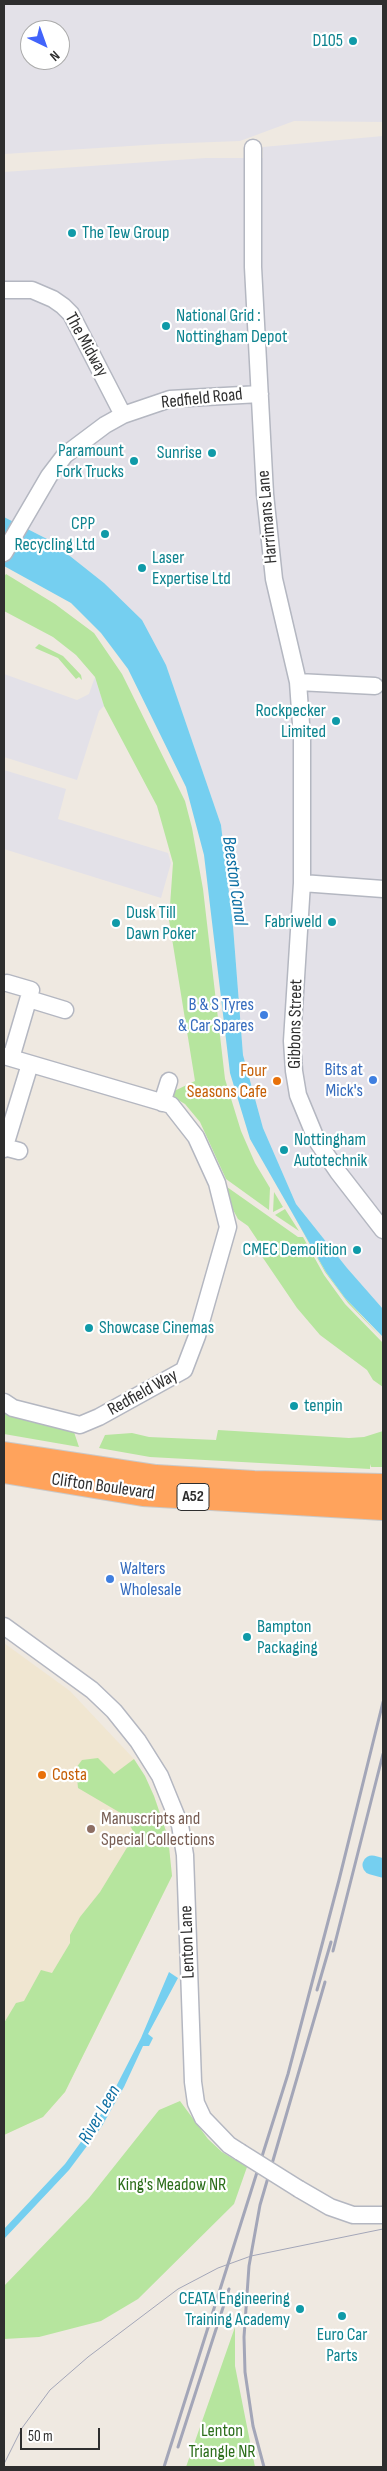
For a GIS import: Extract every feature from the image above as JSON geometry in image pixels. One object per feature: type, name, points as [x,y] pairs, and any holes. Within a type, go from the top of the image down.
[{"type":"highway","name":"Clifton Boulevard","points":[[4,1454],[156,1477],[254,1483],[383,1486]]},
{"type":"highway","name":"Clifton Boulevard","points":[[4,1471],[143,1494],[383,1508]]},
{"type":"street","name":"Harrimans Lane","points":[[253,148],[253,267],[265,494],[274,579],[298,682],[303,770],[302,883]]},
{"type":"street","name":"The Midway","points":[[4,290],[32,290],[54,298],[71,314],[123,415]]},
{"type":"street","name":"Redfield Road","points":[[4,553],[33,500],[65,455],[99,429],[123,415],[170,399],[260,394]]},
{"type":"street","points":[[298,682],[375,686]]},
{"type":"street","points":[[302,883],[383,889]]},
{"type":"street","name":"Gibbons Street","points":[[302,883],[292,1041],[298,1095],[317,1141],[338,1172],[383,1230]]},
{"type":"street","points":[[7,982],[32,990],[8,1057]]},
{"type":"street","points":[[29,999],[65,1010]]},
{"type":"street","name":"Redfield Way","points":[[4,1402],[13,1408],[80,1424],[98,1417],[184,1370],[197,1336],[228,1227],[217,1183],[196,1138],[171,1105],[8,1057]]},
{"type":"street","points":[[9,1149],[30,1064]]},
{"type":"street","points":[[162,1102],[169,1082]]},
{"type":"street","name":"Lenton Lane","points":[[4,1626],[92,1690],[114,1711],[138,1741],[160,1776],[180,1825],[185,1855],[193,2082],[196,2103],[203,2118],[229,2145],[330,2207],[353,2215],[383,2215]]},
{"type":"shaded area","points":[[4,4],[383,4],[383,122],[294,121],[240,141],[4,154]]},
{"type":"shaded area","points":[[383,136],[383,1309],[347,1268],[296,1204],[263,1128],[243,1055],[233,926],[221,825],[166,665],[104,583],[51,541],[4,517],[4,172],[206,158],[263,158],[263,147]]},
{"type":"shaded area","points":[[4,674],[77,700],[89,694],[95,677],[104,706],[99,711],[77,780],[4,757]]},
{"type":"shaded area","points":[[4,770],[66,789],[58,819],[168,853],[171,863],[161,898],[4,849]]},
{"type":"shaded area","points":[[4,1643],[70,1691],[134,1759],[154,1796],[168,1837],[172,1876],[65,2092],[43,2117],[4,2135]]},
{"type":"green space","points":[[6,574],[55,604],[94,633],[122,674],[185,801],[203,889],[225,1079],[241,1131],[255,1163],[270,1188],[269,1210],[226,1179],[200,1122],[185,1104],[168,1094],[195,1081],[169,920],[173,863],[157,806],[104,706],[95,677],[76,655],[53,637],[4,611],[4,577]]},
{"type":"green space","points":[[39,644],[63,656],[81,675],[82,680],[79,677],[76,679],[58,658],[35,648]]},
{"type":"green space","points":[[227,1187],[298,1237],[303,1237],[324,1275],[345,1304],[383,1343],[383,1387],[373,1380],[367,1370],[320,1335],[297,1308],[261,1255],[264,1250],[248,1226],[238,1219],[232,1208]]},
{"type":"green space","points":[[274,1192],[283,1207],[273,1212]]},
{"type":"green space","points":[[285,1209],[299,1231],[275,1215]]},
{"type":"green space","points":[[292,1212],[326,1272],[345,1298],[383,1339],[348,1303],[325,1272]]},
{"type":"green space","points":[[4,1410],[56,1428],[74,1432],[79,1447],[4,1434]]},
{"type":"green space","points":[[218,1430],[349,1438],[364,1437],[383,1431],[383,1467],[371,1467],[370,1464],[370,1469],[150,1457],[99,1448],[105,1435],[132,1433],[149,1437],[216,1440]]},
{"type":"green space","points":[[98,1758],[114,1774],[134,1759],[145,1776],[168,1837],[172,1876],[65,2092],[43,2117],[4,2135],[4,2023],[16,2003],[24,2001],[41,1970],[52,1973],[70,1943],[70,1935],[80,1917],[100,1892],[131,1841],[133,1831],[124,1815],[78,1788],[76,1768],[82,1760]]},
{"type":"green space","name":"King's Meadow NR","points":[[180,2101],[208,2139],[222,2152],[247,2167],[234,2204],[138,2299],[101,2321],[39,2337],[4,2339],[4,2286],[89,2198],[159,2110]]},
{"type":"green space","name":"Lenton Triangle NR","points":[[235,2327],[235,2366],[255,2467],[186,2467]]},
{"type":"water","points":[[4,517],[51,541],[104,583],[142,620],[166,665],[221,825],[233,926],[243,1055],[263,1128],[296,1204],[347,1268],[383,1309],[383,1337],[345,1298],[326,1272],[250,1139],[230,1073],[204,855],[186,787],[128,669],[101,633],[71,603],[4,566]]},
{"type":"water","points":[[169,1972],[178,1978],[148,2034],[153,2038],[149,2046],[143,2046],[124,2087],[102,2126],[69,2170],[4,2239],[4,2229],[65,2164],[104,2110],[141,2038]]},
{"type":"waterway","name":"River Leen","points":[[372,1865],[383,1868]]},
{"type":"tram line","points":[[4,2464],[22,2428],[50,2390],[88,2357],[178,2289],[218,2268],[251,2256],[383,2229]]},
{"type":"railway","points":[[164,2467],[288,2074],[383,1702]]},
{"type":"railway","points":[[333,1951],[383,1754]]},
{"type":"railway","points":[[317,1990],[331,1942]]},
{"type":"railway","points":[[264,2467],[253,2426],[245,2372],[244,2337],[249,2266],[260,2205],[325,1982]]},
{"type":"railway","points":[[178,2447],[229,2289]]},
{"type":"place","name":"D105","points":[[353,41]]},
{"type":"place","name":"The Tew Group","points":[[72,233]]},
{"type":"place","name":"National Grid : Nottingham Depot","points":[[166,326]]},
{"type":"place","name":"Sunrise","points":[[212,453]]},
{"type":"place","name":"Paramount Fork Trucks","points":[[134,461]]},
{"type":"place","name":"CPP Recycling Ltd","points":[[105,534]]},
{"type":"place","name":"Laser Expertise Ltd","points":[[142,568]]},
{"type":"place","name":"Rockpecker Limited","points":[[336,721]]},
{"type":"place","name":"Fabriweld","points":[[332,922]]},
{"type":"place","name":"Dusk Till Dawn Poker","points":[[116,923]]},
{"type":"place","name":"B & S Tyres & Car Spares","points":[[264,1015]]},
{"type":"place","name":"Bits at Mick's","points":[[373,1080]]},
{"type":"place","name":"Four Seasons Cafe","points":[[277,1081]]},
{"type":"place","name":"Nottingham Autotechnik","points":[[284,1150]]},
{"type":"place","name":"CMEC Demolition","points":[[357,1250]]},
{"type":"place","name":"Showcase Cinemas","points":[[89,1328]]},
{"type":"place","name":"tenpin","points":[[294,1406]]},
{"type":"place","name":"Walters Wholesale","points":[[110,1579]]},
{"type":"place","name":"Bampton Packaging","points":[[247,1637]]},
{"type":"place","name":"Costa","points":[[42,1775]]},
{"type":"place","name":"Manuscripts and Special Collections","points":[[91,1829]]},
{"type":"place","name":"CEATA Engineering Training Academy","points":[[300,2309]]},
{"type":"place","name":"Euro Car Parts","points":[[342,2316]]},
{"type":"water label","name":"Beeston Canal","points":[[234,881]]}]
